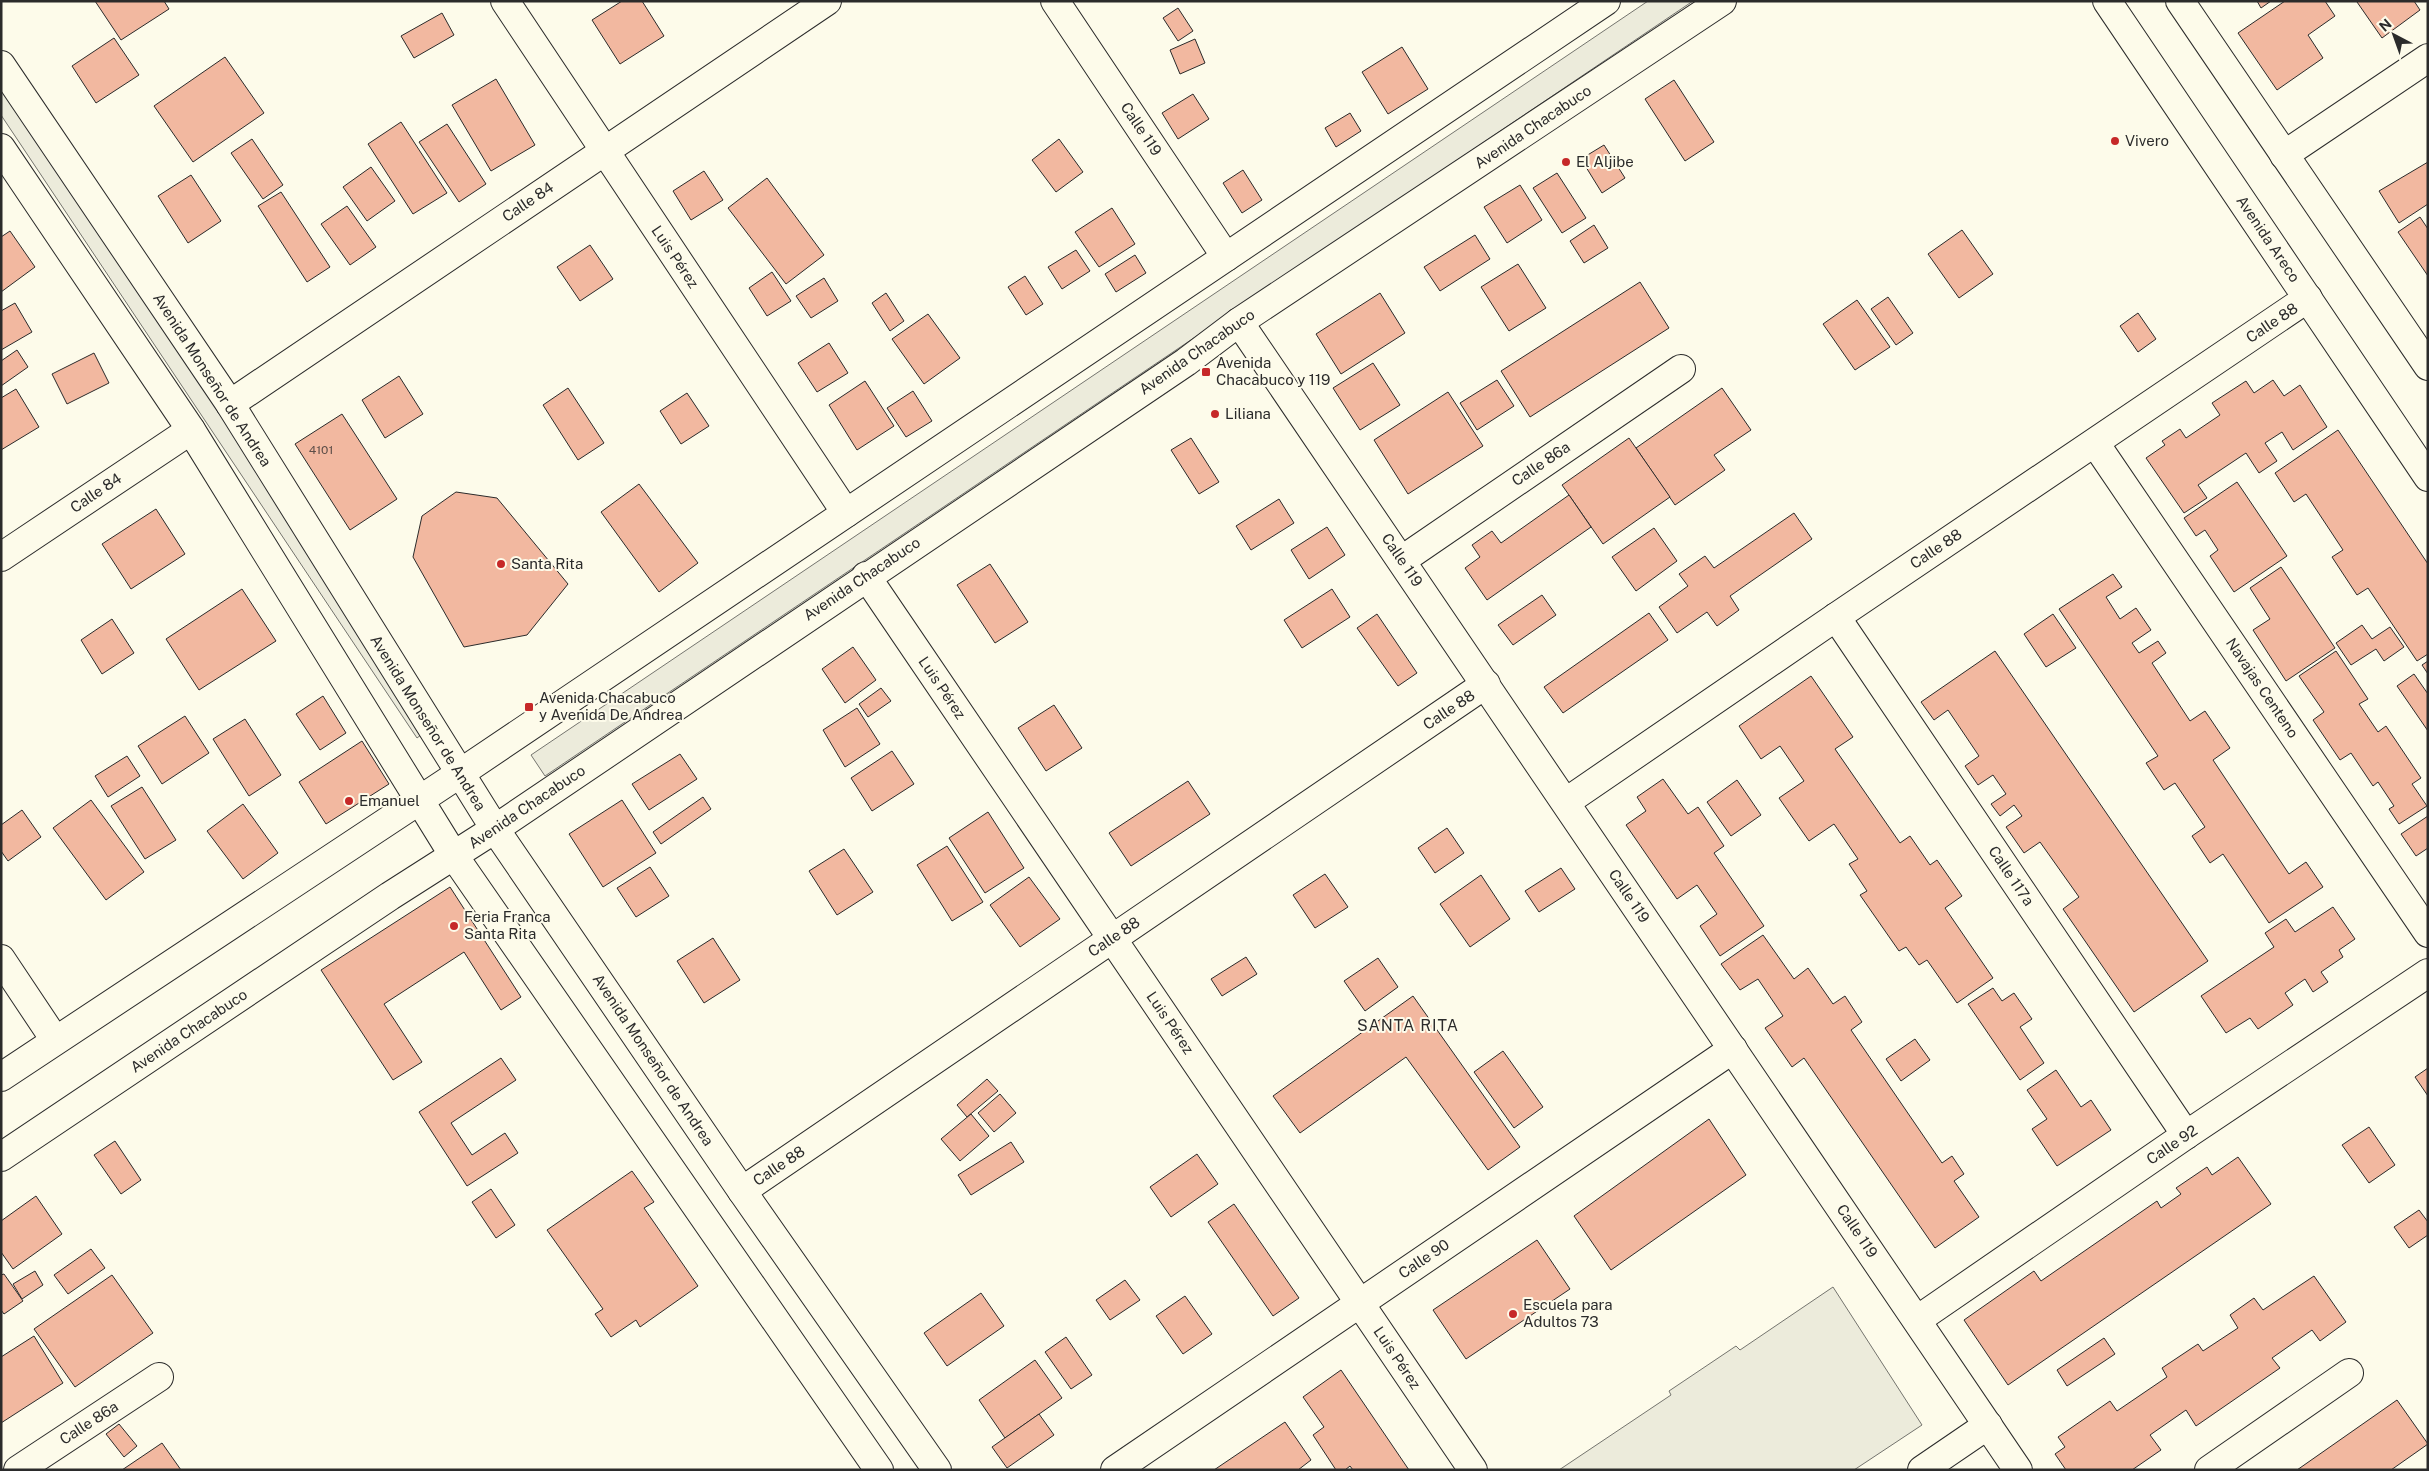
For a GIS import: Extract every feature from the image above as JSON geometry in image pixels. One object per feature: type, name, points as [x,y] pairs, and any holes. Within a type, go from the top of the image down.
[{"type":"street","name":"Luis Pérez","points":[[505,1],[846,513]]},
{"type":"street","name":"Calle 84","points":[[230,404],[827,1]]},
{"type":"street","name":"Calle 119","points":[[1055,1],[1226,257]]},
{"type":"street","name":"Avenida Chacabuco","points":[[1,1157],[399,890],[495,829],[866,576],[1186,362],[1239,322],[1722,1]]},
{"type":"street","name":"Avenida Areco","points":[[2107,1],[2428,477]]},
{"type":"street","points":[[2180,1],[2428,366]]},
{"type":"street","points":[[1,1077],[459,774],[1226,257],[1596,4]]},
{"type":"street","points":[[2284,155],[2428,58]]},
{"type":"street","name":"Avenida Monseñor de Andrea","points":[[1,65],[230,404],[495,829],[742,1191],[937,1470]]},
{"type":"street","points":[[1,148],[191,430],[454,856],[879,1470]]},
{"type":"street","name":"Calle 88","points":[[1566,802],[2308,298]]},
{"type":"street","name":"Calle 119","points":[[1239,322],[2018,1470]]},
{"type":"street","name":"Calle 86a","points":[[1402,560],[1680,369]]},
{"type":"street","name":"Calle 84","points":[[1,557],[191,430]]},
{"type":"street","name":"Navajas Centeno","points":[[2095,443],[2428,933]]},
{"type":"street","name":"Luis Pérez","points":[[866,576],[1473,1470]]},
{"type":"street","name":"Calle 117a","points":[[1836,617],[2186,1135]]},
{"type":"street","name":"Calle 88","points":[[742,1191],[1486,684]]},
{"type":"street","points":[[1,959],[55,1040]]},
{"type":"street","name":"Calle 92","points":[[1917,1320],[2186,1135],[2428,973]]},
{"type":"street","name":"Calle 90","points":[[1115,1470],[1733,1049]]},
{"type":"street","points":[[2209,1470],[2349,1373]]},
{"type":"street","name":"Calle 86a","points":[[18,1470],[160,1377]]},
{"type":"street","points":[[1922,1470],[1988,1425]]},
{"type":"shaded area","points":[[1648,1],[1693,1],[545,776],[531,755]]},
{"type":"shaded area","points":[[1,87],[430,728],[417,738],[1,115]]},
{"type":"shaded area","points":[[1833,1287],[1922,1425],[1854,1470],[1559,1470],[1671,1395],[1669,1391],[1736,1346],[1740,1350]]},
{"type":"building","points":[[95,1],[164,1],[169,9],[121,40]]},
{"type":"building","points":[[622,1],[642,1],[664,36],[620,64],[592,20]]},
{"type":"building","points":[[2257,1],[2271,1],[2261,8]]},
{"type":"building","points":[[2285,1],[2325,1],[2335,16],[2308,35],[2323,58],[2277,90],[2238,33]]},
{"type":"building","points":[[2358,1],[2414,1],[2420,10],[2382,38]]},
{"type":"building","points":[[1178,8],[1193,31],[1178,41],[1163,18]]},
{"type":"building","points":[[442,13],[454,35],[414,58],[401,36]]},
{"type":"building","points":[[114,38],[139,75],[96,103],[72,66]]},
{"type":"building","points":[[1195,39],[1205,63],[1180,74],[1170,50]]},
{"type":"building","points":[[1402,47],[1428,89],[1388,114],[1362,72]]},
{"type":"building","points":[[225,57],[264,113],[193,162],[154,106]]},
{"type":"building","points":[[496,79],[535,145],[491,171],[452,105]]},
{"type":"building","points":[[1674,80],[1714,142],[1685,161],[1645,99]]},
{"type":"building","points":[[1193,94],[1209,119],[1178,139],[1162,113]]},
{"type":"building","points":[[1350,113],[1361,131],[1336,147],[1325,128]]},
{"type":"building","points":[[401,122],[447,193],[413,214],[368,144]]},
{"type":"building","points":[[447,124],[486,184],[459,202],[419,142]]},
{"type":"building","points":[[252,139],[283,185],[263,199],[231,153]]},
{"type":"building","points":[[1059,139],[1083,172],[1056,192],[1032,160]]},
{"type":"building","points":[[1604,145],[1625,178],[1602,193],[1581,159]]},
{"type":"building","points":[[2428,162],[2428,204],[2399,223],[2379,191]]},
{"type":"building","points":[[371,167],[395,201],[367,221],[343,187]]},
{"type":"building","points":[[1243,170],[1262,200],[1242,213],[1223,183]]},
{"type":"building","points":[[704,171],[723,200],[691,220],[673,191]]},
{"type":"building","points":[[1557,173],[1586,218],[1562,233],[1533,188]]},
{"type":"building","points":[[191,175],[221,221],[188,243],[158,196]]},
{"type":"building","points":[[767,178],[824,255],[786,284],[728,208]]},
{"type":"building","points":[[1520,185],[1542,220],[1507,243],[1484,207]]},
{"type":"building","points":[[281,192],[330,267],[307,282],[258,206]]},
{"type":"building","points":[[347,206],[376,247],[350,265],[321,224]]},
{"type":"building","points":[[1112,208],[1135,244],[1099,267],[1075,232]]},
{"type":"building","points":[[2420,217],[2428,229],[2428,276],[2398,232]]},
{"type":"building","points":[[1594,225],[1608,248],[1584,263],[1570,241]]},
{"type":"building","points":[[1962,230],[1993,274],[1959,298],[1928,254]]},
{"type":"building","points":[[10,231],[35,267],[1,292],[1,237]]},
{"type":"building","points":[[1475,235],[1490,259],[1440,291],[1424,267]]},
{"type":"building","points":[[590,245],[613,279],[580,301],[557,267]]},
{"type":"building","points":[[1076,250],[1090,271],[1062,289],[1048,267]]},
{"type":"building","points":[[1135,255],[1146,273],[1116,292],[1105,274]]},
{"type":"building","points":[[1518,264],[1546,308],[1509,331],[1481,287]]},
{"type":"building","points":[[772,272],[791,301],[767,316],[749,288]]},
{"type":"building","points":[[1025,276],[1043,304],[1026,315],[1008,287]]},
{"type":"building","points":[[824,278],[838,301],[811,318],[796,296]]},
{"type":"building","points":[[1640,282],[1669,328],[1530,417],[1501,371]]},
{"type":"building","points":[[886,293],[904,321],[890,331],[872,303]]},
{"type":"building","points":[[1380,293],[1405,333],[1341,374],[1316,334]]},
{"type":"building","points":[[1888,297],[1913,333],[1896,345],[1871,309]]},
{"type":"building","points":[[1857,300],[1890,347],[1855,370],[1823,324]]},
{"type":"building","points":[[15,303],[32,332],[1,350],[1,311]]},
{"type":"building","points":[[2138,313],[2156,339],[2138,352],[2120,326]]},
{"type":"building","points":[[928,314],[960,358],[924,384],[892,339]]},
{"type":"building","points":[[829,343],[848,373],[817,392],[798,363]]},
{"type":"building","points":[[17,350],[28,367],[1,386],[1,361]]},
{"type":"building","points":[[94,353],[109,383],[67,404],[52,374]]},
{"type":"building","points":[[1373,363],[1400,405],[1360,430],[1333,388]]},
{"type":"building","points":[[399,376],[423,414],[385,438],[362,400]]},
{"type":"building","points":[[1497,380],[1514,406],[1477,430],[1460,403]]},
{"type":"building","points":[[2273,380],[2284,396],[2300,385],[2327,427],[2293,450],[2282,432],[2265,443],[2277,461],[2259,473],[2246,453],[2198,485],[2207,498],[2184,513],[2146,458],[2165,445],[2162,441],[2180,429],[2186,438],[2220,415],[2212,403],[2246,381],[2254,393]]},
{"type":"building","points":[[865,381],[894,426],[857,450],[829,405]]},
{"type":"building","points":[[568,388],[604,443],[578,460],[543,405]]},
{"type":"building","points":[[1722,388],[1751,430],[1714,455],[1725,470],[1675,505],[1636,448]]},
{"type":"building","points":[[16,389],[39,427],[1,450],[1,398]]},
{"type":"building","points":[[913,391],[932,421],[906,437],[887,408]]},
{"type":"building","points":[[1448,392],[1483,446],[1408,494],[1374,440]]},
{"type":"building","points":[[687,393],[709,426],[681,444],[660,411]]},
{"type":"building","points":[[342,414],[397,499],[350,530],[295,444]]},
{"type":"building","points":[[2338,430],[2428,564],[2428,654],[2417,661],[2368,588],[2357,595],[2332,557],[2343,550],[2306,494],[2294,502],[2275,473]]},
{"type":"building","points":[[1191,438],[1219,482],[1199,494],[1171,450]]},
{"type":"building","points":[[1629,438],[1670,497],[1603,544],[1562,485]]},
{"type":"building","points":[[2237,482],[2287,556],[2234,592],[2210,556],[2218,550],[2205,530],[2196,536],[2184,518]]},
{"type":"building","points":[[639,484],[698,563],[659,592],[601,512]]},
{"type":"building","points":[[456,492],[497,498],[568,584],[527,635],[464,647],[413,557],[422,516]]},
{"type":"building","points":[[1569,495],[1591,527],[1487,600],[1465,568],[1480,557],[1472,545],[1492,531],[1501,543]]},
{"type":"building","points":[[1279,499],[1294,523],[1251,550],[1236,526]]},
{"type":"building","points":[[156,509],[185,554],[131,589],[102,544]]},
{"type":"building","points":[[1794,513],[1812,539],[1730,596],[1739,610],[1717,626],[1707,612],[1677,633],[1659,607],[1688,586],[1679,574],[1705,556],[1714,568]]},
{"type":"building","points":[[1327,527],[1345,555],[1309,579],[1291,550]]},
{"type":"building","points":[[1654,528],[1677,561],[1636,591],[1612,557]]},
{"type":"building","points":[[990,564],[1028,622],[995,643],[957,585]]},
{"type":"building","points":[[2281,567],[2335,648],[2286,681],[2253,630],[2270,619],[2250,588]]},
{"type":"building","points":[[2113,574],[2122,587],[2106,597],[2120,619],[2136,608],[2151,630],[2132,643],[2139,653],[2158,641],[2166,653],[2152,663],[2190,721],[2205,711],[2230,748],[2213,760],[2289,874],[2306,862],[2323,887],[2269,923],[2223,854],[2210,863],[2192,836],[2205,827],[2175,783],[2164,790],[2146,763],[2158,756],[2059,609]]},
{"type":"building","points":[[242,589],[276,641],[199,690],[166,639]]},
{"type":"building","points":[[1332,589],[1350,617],[1302,648],[1284,620]]},
{"type":"building","points":[[1542,595],[1556,615],[1513,645],[1498,625]]},
{"type":"building","points":[[1649,613],[1668,640],[1563,713],[1544,687]]},
{"type":"building","points":[[1377,614],[1417,673],[1398,686],[1357,628]]},
{"type":"building","points":[[2053,614],[2076,648],[2046,667],[2024,634]]},
{"type":"building","points":[[112,619],[134,653],[102,674],[81,640]]},
{"type":"building","points":[[2362,625],[2372,639],[2390,627],[2404,647],[2384,661],[2376,649],[2351,665],[2336,643]]},
{"type":"building","points":[[853,647],[876,680],[845,703],[822,669]]},
{"type":"building","points":[[1995,651],[2208,961],[2134,1012],[2063,909],[2079,897],[2040,842],[2024,853],[2006,827],[2022,816],[2014,805],[2000,816],[1991,804],[2006,794],[1993,775],[1978,785],[1965,766],[1979,756],[1948,710],[1934,720],[1921,702]]},
{"type":"building","points":[[2336,651],[2368,699],[2359,704],[2378,732],[2386,726],[2421,778],[2412,784],[2427,806],[2399,824],[2389,809],[2394,806],[2378,782],[2373,786],[2351,753],[2340,760],[2313,720],[2324,712],[2299,676]]},
{"type":"building","points":[[2428,661],[2428,674],[2422,665]]},
{"type":"building","points":[[2414,674],[2428,694],[2428,731],[2397,686]]},
{"type":"building","points":[[1811,676],[1853,737],[1835,749],[1900,843],[1910,836],[1930,865],[1937,860],[1962,896],[1945,908],[1993,978],[1957,1003],[1927,960],[1919,965],[1906,947],[1899,951],[1860,895],[1867,891],[1849,864],[1858,859],[1834,824],[1809,841],[1779,798],[1804,781],[1780,746],[1761,759],[1739,726]]},
{"type":"building","points":[[881,688],[891,701],[868,717],[859,704]]},
{"type":"building","points":[[323,696],[346,733],[320,750],[296,714]]},
{"type":"building","points":[[1054,705],[1082,748],[1046,771],[1018,728]]},
{"type":"building","points":[[857,708],[880,744],[845,767],[823,730]]},
{"type":"building","points":[[185,716],[209,753],[162,784],[138,746]]},
{"type":"building","points":[[245,719],[281,775],[249,796],[213,739]]},
{"type":"building","points":[[362,741],[389,784],[326,824],[299,782]]},
{"type":"building","points":[[892,751],[914,784],[872,811],[851,778]]},
{"type":"building","points":[[680,754],[697,779],[649,810],[632,784]]},
{"type":"building","points":[[127,756],[140,776],[108,797],[95,776]]},
{"type":"building","points":[[1663,779],[1688,814],[1698,807],[1724,846],[1714,853],[1764,926],[1720,956],[1700,926],[1717,914],[1697,885],[1677,899],[1626,825],[1646,811],[1637,797]]},
{"type":"building","points":[[1737,780],[1761,815],[1731,836],[1707,802]]},
{"type":"building","points":[[1188,781],[1210,814],[1131,866],[1109,833]]},
{"type":"building","points":[[142,787],[176,840],[145,859],[111,806]]},
{"type":"building","points":[[703,797],[711,809],[661,844],[653,832]]},
{"type":"building","points":[[91,800],[144,872],[106,900],[53,828]]},
{"type":"building","points":[[622,800],[656,853],[603,887],[569,834]]},
{"type":"building","points":[[243,804],[278,853],[243,879],[207,831]]},
{"type":"building","points":[[22,810],[41,837],[8,861],[1,851],[1,825]]},
{"type":"building","points":[[988,812],[1024,868],[985,893],[949,838]]},
{"type":"building","points":[[2428,816],[2428,848],[2416,856],[2401,834]]},
{"type":"building","points":[[1447,828],[1464,853],[1435,873],[1418,848]]},
{"type":"building","points":[[947,846],[983,902],[952,921],[917,865]]},
{"type":"building","points":[[844,849],[873,892],[837,915],[809,871]]},
{"type":"building","points":[[650,867],[669,896],[636,917],[617,888]]},
{"type":"building","points":[[1561,868],[1575,889],[1539,912],[1525,891]]},
{"type":"building","points":[[1325,874],[1348,907],[1315,928],[1293,895]]},
{"type":"building","points":[[1481,875],[1510,919],[1470,947],[1440,904]]},
{"type":"building","points":[[1029,877],[1060,919],[1020,947],[990,905]]},
{"type":"building","points":[[450,887],[521,997],[501,1010],[464,952],[384,1004],[422,1062],[393,1080],[321,970]]},
{"type":"building","points":[[2333,907],[2355,939],[2339,950],[2343,957],[2321,972],[2328,982],[2313,992],[2305,979],[2285,993],[2293,1005],[2258,1029],[2250,1018],[2226,1033],[2201,996],[2274,947],[2265,933],[2286,919],[2295,932]]},
{"type":"building","points":[[1763,935],[1794,979],[1808,968],[1833,1004],[1845,996],[1862,1022],[1851,1030],[1942,1163],[1952,1156],[1964,1174],[1954,1181],[1979,1217],[1935,1248],[1804,1058],[1792,1067],[1765,1028],[1783,1016],[1758,979],[1740,990],[1721,964]]},
{"type":"building","points":[[713,938],[740,980],[704,1003],[677,961]]},
{"type":"building","points":[[1246,957],[1257,974],[1222,996],[1211,979]]},
{"type":"building","points":[[1378,958],[1398,987],[1365,1011],[1344,981]]},
{"type":"building","points":[[1993,988],[2002,1001],[2014,993],[2032,1019],[2020,1027],[2044,1063],[2020,1080],[1968,1004]]},
{"type":"building","points":[[1413,996],[1520,1147],[1488,1170],[1406,1057],[1300,1133],[1273,1096]]},
{"type":"building","points":[[1915,1039],[1930,1060],[1901,1081],[1886,1059]]},
{"type":"building","points":[[1503,1051],[1543,1107],[1514,1128],[1474,1072]]},
{"type":"building","points":[[501,1058],[516,1080],[451,1123],[472,1155],[505,1133],[518,1153],[467,1186],[419,1112]]},
{"type":"building","points":[[2428,1068],[2428,1096],[2415,1077]]},
{"type":"building","points":[[2056,1070],[2081,1107],[2091,1100],[2111,1130],[2057,1166],[2032,1129],[2047,1119],[2027,1090]]},
{"type":"building","points":[[987,1079],[998,1091],[967,1117],[957,1105]]},
{"type":"building","points":[[1000,1094],[1016,1113],[994,1132],[978,1113]]},
{"type":"building","points":[[971,1114],[989,1136],[960,1161],[941,1139]]},
{"type":"building","points":[[1709,1119],[1746,1175],[1611,1270],[1574,1216]]},
{"type":"building","points":[[2369,1127],[2395,1165],[2369,1183],[2342,1145]]},
{"type":"building","points":[[115,1141],[141,1180],[121,1194],[94,1155]]},
{"type":"building","points":[[1011,1142],[1024,1162],[971,1195],[958,1175]]},
{"type":"building","points":[[1197,1154],[1218,1184],[1171,1217],[1150,1187]]},
{"type":"building","points":[[2238,1157],[2271,1204],[2008,1385],[1964,1320],[2034,1271],[2041,1281],[2157,1201],[2161,1208],[2181,1194],[2176,1188],[2207,1167],[2212,1175]]},
{"type":"building","points":[[632,1171],[654,1202],[644,1208],[698,1286],[640,1327],[636,1320],[611,1337],[595,1314],[603,1309],[547,1230]]},
{"type":"building","points":[[491,1189],[515,1225],[496,1238],[472,1202]]},
{"type":"building","points":[[36,1196],[62,1234],[13,1269],[1,1252],[1,1221]]},
{"type":"building","points":[[1234,1204],[1299,1298],[1273,1316],[1208,1222]]},
{"type":"building","points":[[2419,1210],[2428,1222],[2428,1235],[2409,1248],[2394,1227]]},
{"type":"building","points":[[1537,1240],[1570,1289],[1466,1359],[1433,1310]]},
{"type":"building","points":[[91,1249],[105,1268],[68,1294],[54,1275]]},
{"type":"building","points":[[35,1271],[43,1285],[22,1299],[13,1284]]},
{"type":"building","points":[[4,1274],[23,1301],[4,1314],[1,1310],[1,1275]]},
{"type":"building","points":[[112,1275],[153,1333],[75,1387],[34,1329]]},
{"type":"building","points":[[2314,1276],[2346,1322],[2320,1341],[2312,1330],[2272,1358],[2280,1368],[2196,1426],[2186,1410],[2150,1435],[2161,1450],[2132,1470],[2066,1470],[2055,1454],[2065,1447],[2058,1437],[2110,1401],[2117,1411],[2167,1377],[2162,1368],[2198,1344],[2203,1351],[2238,1328],[2230,1315],[2254,1298],[2263,1310]]},
{"type":"building","points":[[1125,1280],[1140,1300],[1110,1320],[1096,1300]]},
{"type":"building","points":[[981,1293],[1004,1326],[947,1366],[924,1333]]},
{"type":"building","points":[[1185,1296],[1212,1334],[1183,1354],[1156,1316]]},
{"type":"building","points":[[34,1336],[63,1383],[1,1423],[1,1357]]},
{"type":"building","points":[[1066,1337],[1092,1375],[1071,1389],[1045,1352]]},
{"type":"building","points":[[2104,1338],[2115,1354],[2067,1386],[2057,1370]]},
{"type":"building","points":[[1035,1360],[1062,1398],[1005,1438],[979,1400]]},
{"type":"building","points":[[1341,1370],[1409,1470],[1353,1470],[1350,1466],[1345,1470],[1336,1470],[1313,1435],[1324,1427],[1303,1397]]},
{"type":"building","points":[[2397,1400],[2428,1444],[2391,1470],[2297,1470]]},
{"type":"building","points":[[1039,1414],[1054,1435],[1007,1468],[992,1447]]},
{"type":"building","points":[[1285,1422],[1311,1460],[1298,1470],[1214,1470]]},
{"type":"building","points":[[119,1424],[137,1446],[124,1457],[106,1434]]},
{"type":"building","points":[[162,1443],[181,1470],[122,1470]]},
{"type":"place","name":"Vivero","points":[[2115,141]]},
{"type":"place","name":"El Aljibe","points":[[1566,162]]},
{"type":"place","name":"Avenida Chacabuco y 119","points":[[1206,372]]},
{"type":"place","name":"Liliana","points":[[1215,414]]},
{"type":"place","name":"Santa Rita","points":[[501,564]]},
{"type":"place","name":"Avenida Chacabuco y Avenida De Andrea","points":[[529,707]]},
{"type":"place","name":"Emanuel","points":[[349,801]]},
{"type":"place","name":"Feria Franca Santa Rita","points":[[454,926]]},
{"type":"place","name":"Escuela para Adultos 73","points":[[1513,1314]]},
{"type":"district","name":"SANTA RITA","points":[[1408,1025]]}]
